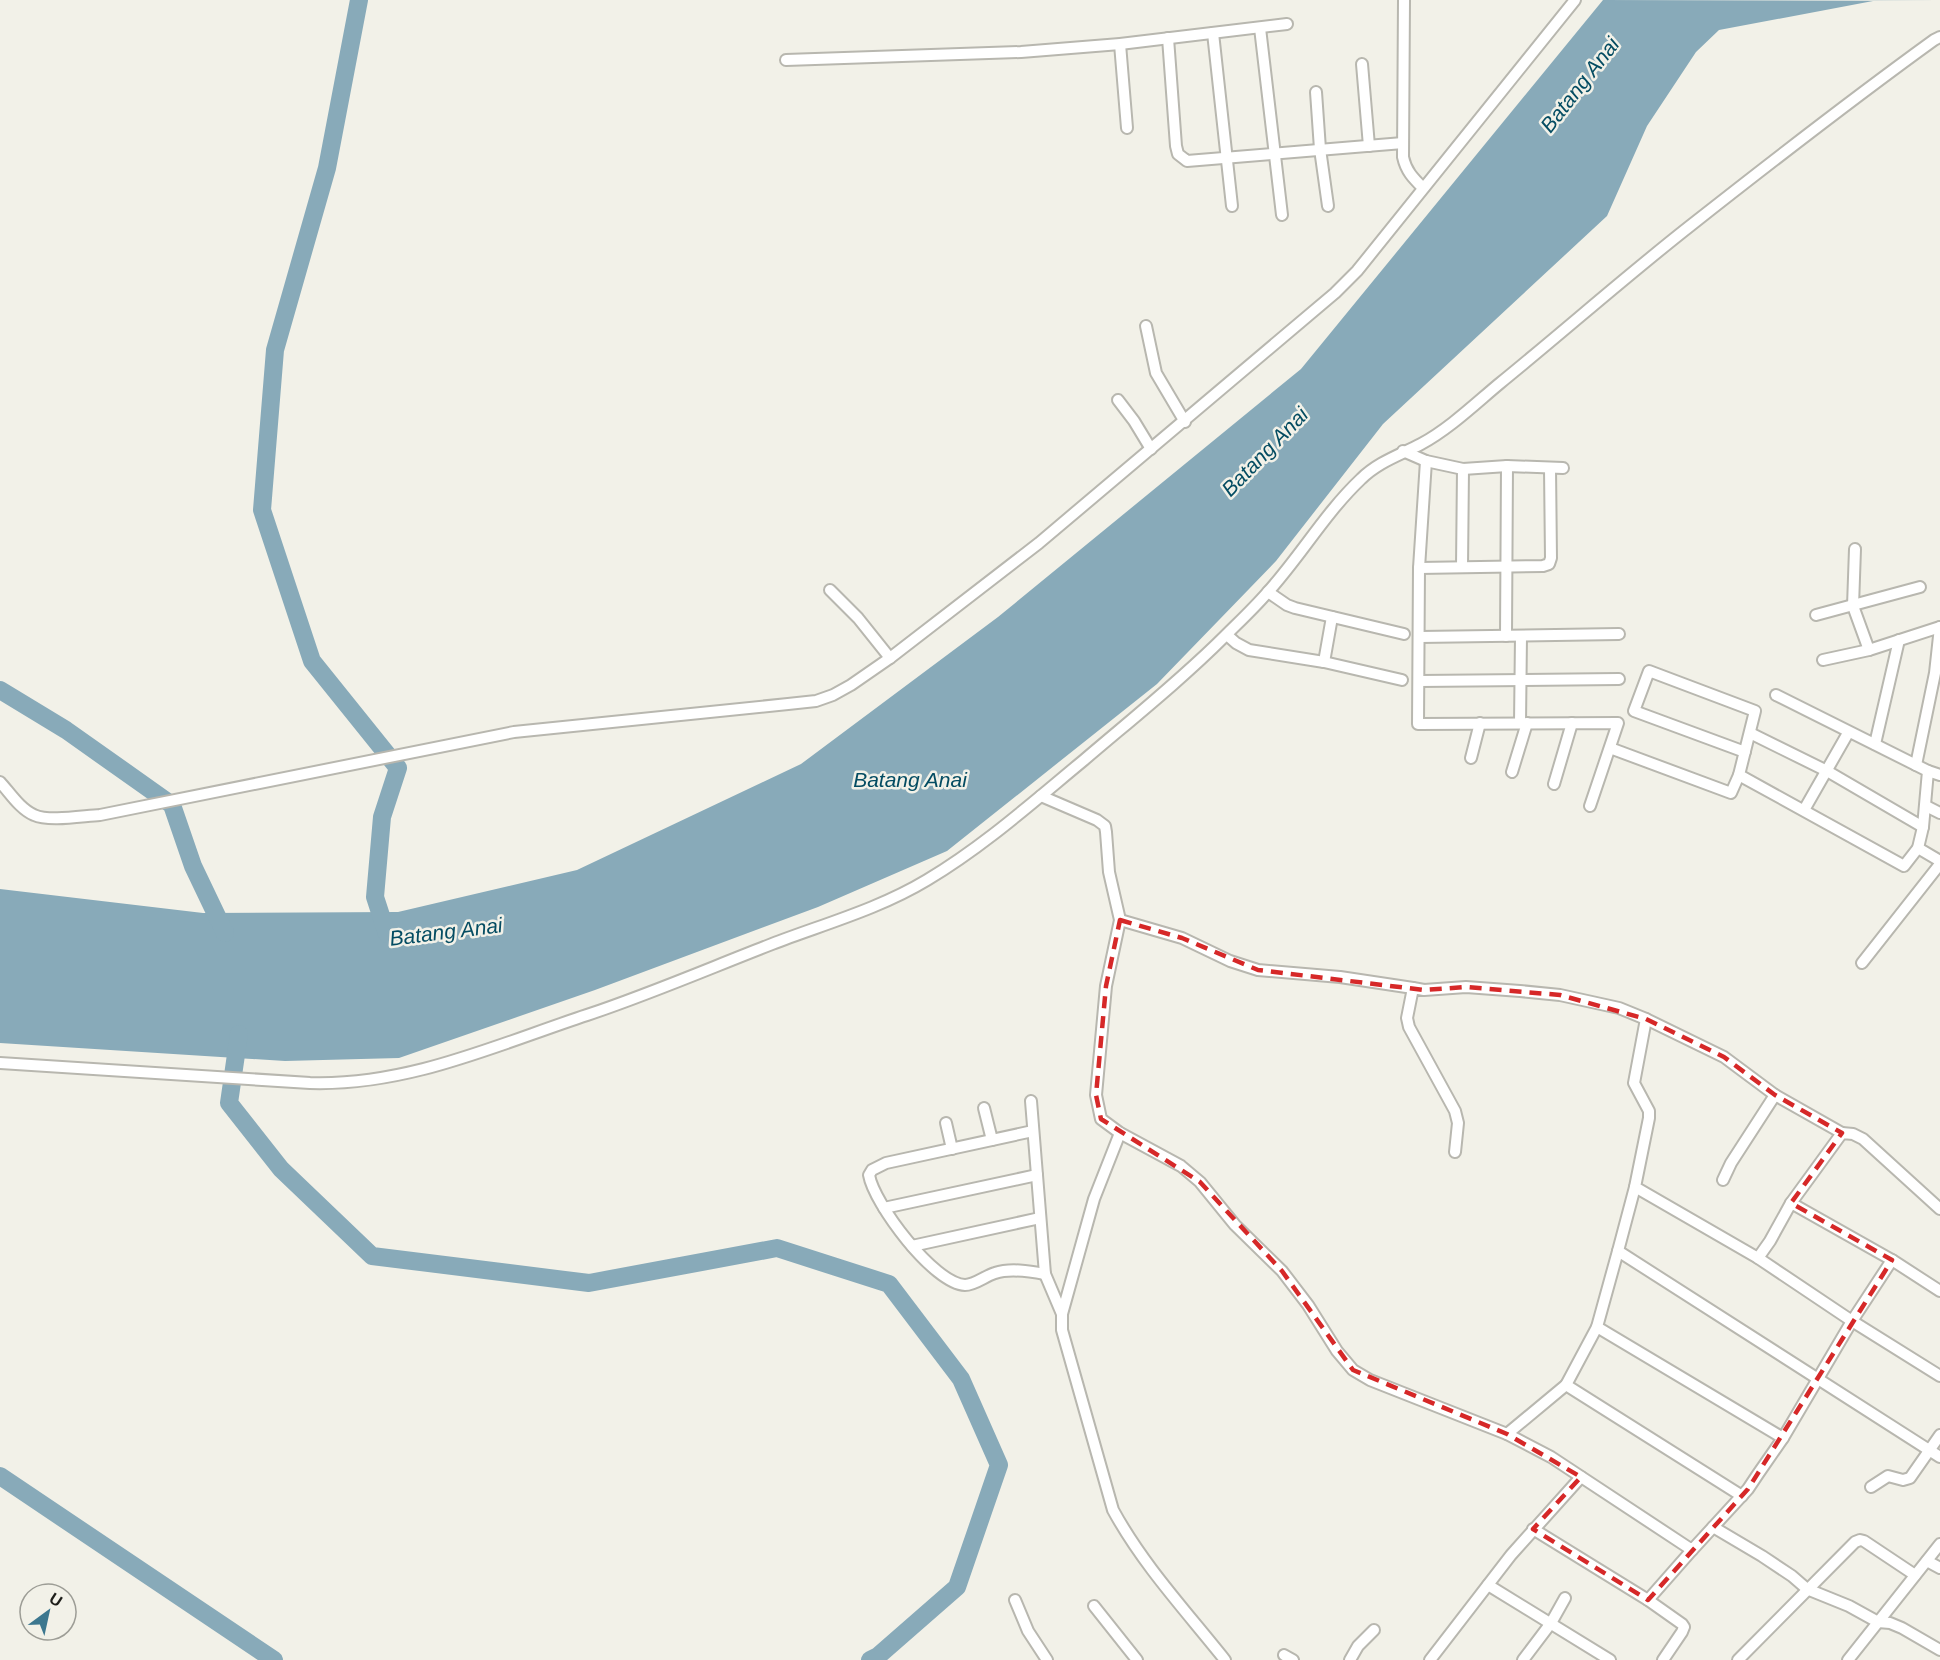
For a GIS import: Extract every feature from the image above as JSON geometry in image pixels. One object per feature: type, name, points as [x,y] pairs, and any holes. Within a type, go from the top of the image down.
[{"type":"street","points":[[1404,0],[1403,143],[1405,167],[1410,176],[1423,188]]},
{"type":"street","points":[[0,782],[21,806],[40,817],[100,815],[514,732],[816,701],[851,685],[890,658],[1039,543],[1185,422],[1346,282],[1575,0]]},
{"type":"street","points":[[786,60],[1021,52],[1120,44],[1287,24]]},
{"type":"street","points":[[1260,28],[1282,215]]},
{"type":"street","points":[[1214,33],[1232,206]]},
{"type":"street","points":[[0,1063],[345,1084],[406,1074],[630,1000],[775,943],[836,922],[922,883],[964,858],[1192,669],[1268,592],[1308,540],[1363,476],[1440,431],[1688,228],[1890,72],[1940,37]]},
{"type":"street","points":[[1168,38],[1178,154],[1187,161],[1403,143]]},
{"type":"street","points":[[1120,44],[1127,128]]},
{"type":"street","points":[[1362,64],[1369,146]]},
{"type":"street","points":[[1316,92],[1320,149],[1328,206]]},
{"type":"street","points":[[1146,326],[1156,374],[1185,422]]},
{"type":"street","points":[[1118,400],[1151,449]]},
{"type":"street","points":[[1403,451],[1426,461],[1463,469],[1507,466],[1563,468]]},
{"type":"street","points":[[1426,461],[1419,567],[1418,724],[1618,723],[1590,806]]},
{"type":"street","points":[[1506,636],[1507,466]]},
{"type":"street","points":[[1419,567],[1507,567],[1550,564],[1550,468]]},
{"type":"street","points":[[1462,567],[1463,469]]},
{"type":"street","points":[[1855,549],[1853,606],[1869,650]]},
{"type":"street","points":[[1816,615],[1920,587]]},
{"type":"street","points":[[830,590],[858,618],[890,658]]},
{"type":"street","points":[[1268,592],[1287,605],[1404,634]]},
{"type":"street","points":[[1324,662],[1332,617]]},
{"type":"street","points":[[1823,660],[1869,650],[1940,627],[1938,672],[1916,765]]},
{"type":"street","points":[[1420,637],[1619,634]]},
{"type":"street","points":[[1227,635],[1249,650],[1324,662],[1402,680]]},
{"type":"street","points":[[1512,772],[1524,723],[1521,636]]},
{"type":"street","points":[[1875,744],[1899,640]]},
{"type":"street","points":[[1610,748],[1731,793],[1739,775],[1750,733],[1755,711],[1649,672],[1634,711],[1745,752]]},
{"type":"street","points":[[1419,681],[1619,679]]},
{"type":"street","points":[[1776,695],[1848,733],[1940,775]]},
{"type":"street","points":[[1471,758],[1480,723]]},
{"type":"street","points":[[1554,783],[1572,723]]},
{"type":"street","points":[[1750,733],[1827,771],[1923,827]]},
{"type":"street","points":[[1803,810],[1848,733]]},
{"type":"street","points":[[1739,775],[1904,866],[1918,848],[1926,806],[1928,771]]},
{"type":"street","points":[[1041,796],[1105,826],[1109,872],[1120,920],[1106,986],[1096,1095],[1101,1119],[1120,1133],[1181,1167],[1200,1182],[1235,1225],[1282,1271],[1308,1305],[1337,1351],[1353,1370],[1394,1390],[1508,1434],[1551,1457],[1692,1550]]},
{"type":"street","points":[[1926,806],[1940,813]]},
{"type":"street","points":[[1862,963],[1940,862],[1918,848]]},
{"type":"street","points":[[1120,920],[1182,938],[1230,961],[1258,970],[1340,977],[1424,990],[1466,987],[1560,995],[1619,1008],[1724,1058],[1775,1095],[1842,1133],[1853,1134],[1863,1139],[1940,1209]]},
{"type":"street","points":[[1413,988],[1407,1018],[1409,1027],[1455,1111],[1458,1123],[1455,1152]]},
{"type":"street","points":[[1508,1434],[1566,1385],[1597,1327],[1635,1187],[1649,1118],[1649,1111],[1634,1083],[1646,1019]]},
{"type":"street","points":[[1723,1180],[1731,1163],[1775,1095]]},
{"type":"street","points":[[1031,1101],[1045,1274],[1062,1314]]},
{"type":"street","points":[[984,1108],[992,1140]]},
{"type":"street","points":[[945,1123],[952,1149]]},
{"type":"street","points":[[1033,1131],[886,1163],[872,1170],[869,1175],[870,1183],[884,1208],[912,1246],[940,1274],[956,1284],[968,1286],[995,1273],[1014,1271],[1045,1274]]},
{"type":"street","points":[[1120,1133],[1094,1199],[1062,1314],[1062,1330],[1113,1509],[1157,1576],[1225,1660]]},
{"type":"street","points":[[1758,1258],[1791,1203],[1842,1133]]},
{"type":"street","points":[[884,1208],[1037,1175]]},
{"type":"street","points":[[1635,1187],[1758,1258],[1940,1376]]},
{"type":"street","points":[[1791,1203],[1892,1260],[1940,1291]]},
{"type":"street","points":[[912,1246],[1040,1218]]},
{"type":"street","points":[[1617,1251],[1935,1454]]},
{"type":"street","points":[[1648,1600],[1742,1496],[1783,1438],[1817,1378],[1892,1260]]},
{"type":"street","points":[[1597,1327],[1783,1438]]},
{"type":"street","points":[[1566,1385],[1742,1496]]},
{"type":"street","points":[[1871,1487],[1888,1476],[1903,1480],[1910,1478],[1935,1454],[1940,1435]]},
{"type":"street","points":[[1430,1660],[1533,1529],[1581,1477]]},
{"type":"street","points":[[1713,1527],[1762,1556],[1807,1589],[1849,1606],[1878,1622],[1890,1623],[1902,1628],[1940,1650]]},
{"type":"street","points":[[1533,1529],[1648,1600],[1684,1627],[1663,1660]]},
{"type":"street","points":[[1738,1660],[1855,1542],[1864,1541],[1915,1575]]},
{"type":"street","points":[[1848,1660],[1940,1544]]},
{"type":"street","points":[[1927,1561],[1940,1568]]},
{"type":"street","points":[[1488,1585],[1610,1660]]},
{"type":"street","points":[[1523,1660],[1551,1623],[1565,1598]]},
{"type":"street","points":[[1015,1600],[1028,1630],[1047,1660]]},
{"type":"street","points":[[1094,1606],[1137,1660]]},
{"type":"street","points":[[1350,1660],[1358,1646],[1374,1630]]},
{"type":"highlighted area","points":[[1120,920],[1182,938],[1258,970],[1424,990],[1466,987],[1560,995],[1646,1019],[1724,1057],[1775,1095],[1842,1133],[1791,1203],[1892,1260],[1748,1489],[1648,1600],[1533,1529],[1581,1477],[1507,1434],[1353,1370],[1282,1271],[1200,1182],[1101,1119],[1096,1095],[1106,986]]},
{"type":"water","name":"Batang Anai","points":[[1603,0],[1940,1],[1873,1],[1719,30],[1696,52],[1647,126],[1607,216],[1383,424],[1276,561],[1157,684],[947,851],[818,907],[595,990],[399,1058],[285,1061],[0,1043],[0,889],[203,913],[398,912],[577,870],[801,764],[998,617],[1301,369]]},
{"type":"waterway","points":[[359,0],[327,168],[275,350],[262,510],[312,661],[398,768],[382,817],[375,897],[387,934]]},
{"type":"waterway","points":[[0,690],[66,730],[172,805],[193,866],[225,933]]},
{"type":"waterway","points":[[239,1034],[229,1103],[281,1169],[372,1256],[589,1283],[777,1248],[889,1284],[961,1379],[999,1465],[957,1587],[878,1656],[870,1660]]},
{"type":"waterway","points":[[0,1476],[274,1660]]}]
